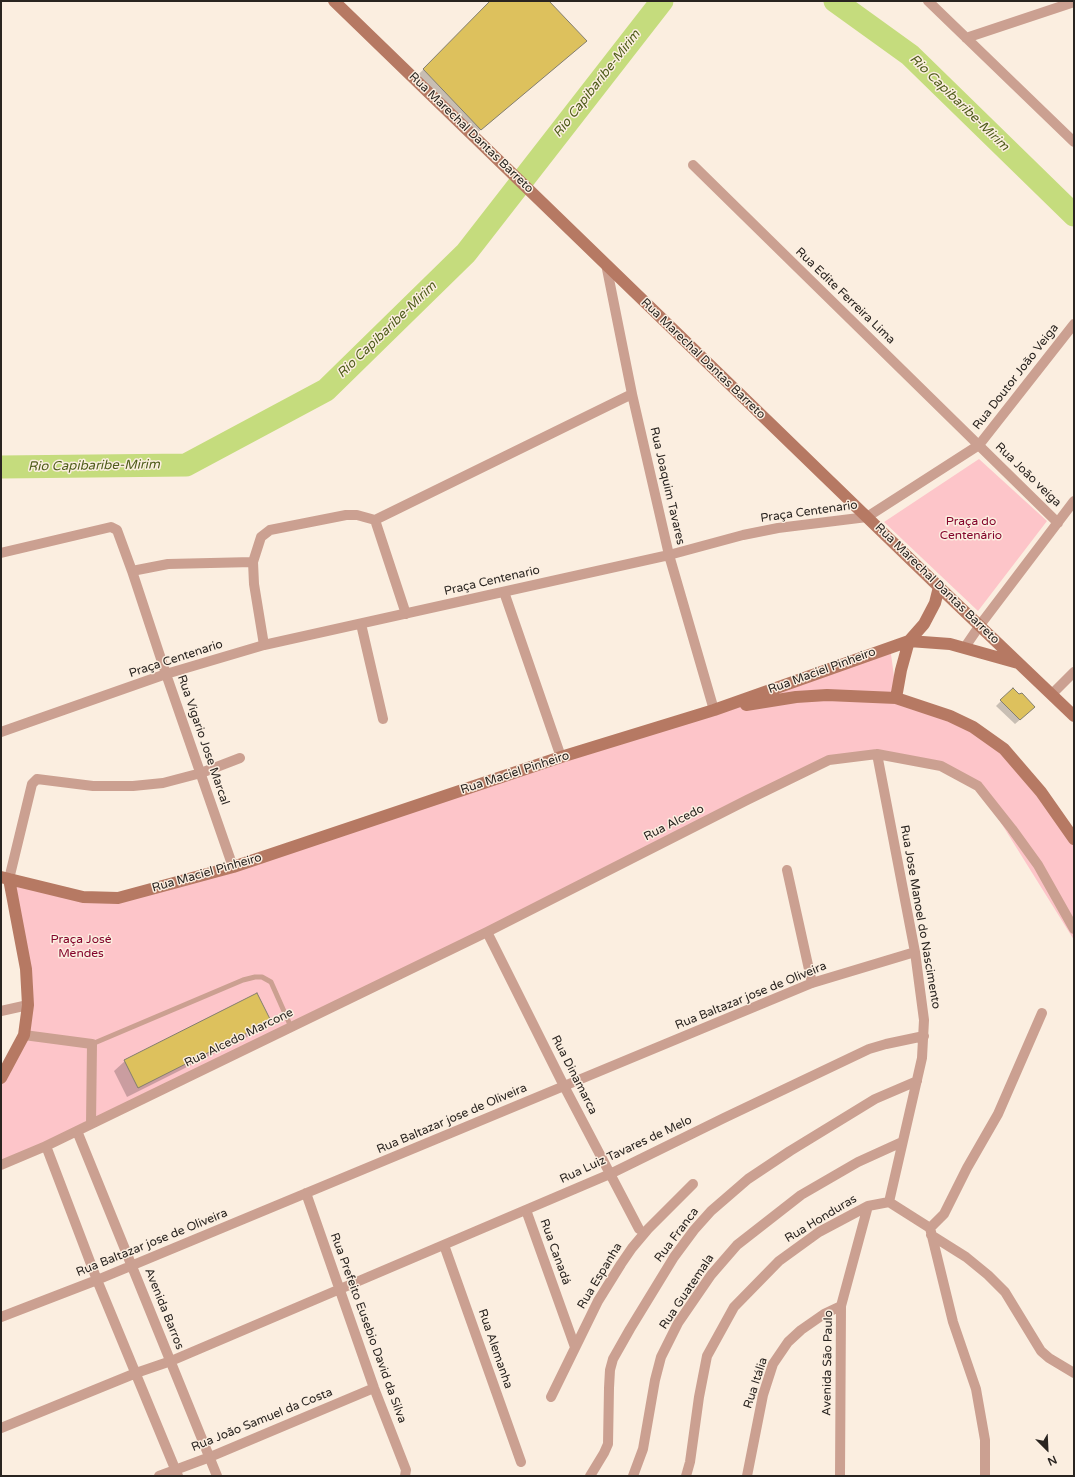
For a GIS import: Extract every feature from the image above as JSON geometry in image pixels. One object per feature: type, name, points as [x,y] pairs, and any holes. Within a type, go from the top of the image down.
[{"type":"street","name":"Rua Marechal Dantas Barreto","points":[[334,1],[1074,716]]},
{"type":"street","points":[[928,1],[1074,142]]},
{"type":"street","points":[[966,38],[1074,2]]},
{"type":"street","name":"Rua Edite Ferreira Lima","points":[[693,165],[979,445]]},
{"type":"street","name":"Rua Joaquim Tavares","points":[[606,264],[632,394],[669,555],[714,710]]},
{"type":"street","name":"Rua Doutor João Veiga","points":[[979,445],[1074,324]]},
{"type":"street","points":[[264,645],[254,584],[253,562],[261,537],[270,530],[346,515],[361,515],[375,520],[632,394]]},
{"type":"street","name":"Praça Centenario","points":[[1,732],[166,674],[264,645],[669,555],[743,535],[778,528],[867,517],[979,445]]},
{"type":"street","name":"Rua João veiga","points":[[979,445],[1058,523]]},
{"type":"street","points":[[965,647],[1074,501]]},
{"type":"street","points":[[375,520],[406,614]]},
{"type":"street","name":"Rua Vigario Jose Marcal","points":[[1,553],[111,527],[119,533],[233,867]]},
{"type":"street","points":[[132,571],[168,564],[253,562]]},
{"type":"street","points":[[896,698],[901,670],[909,641],[924,624],[935,603],[939,587]]},
{"type":"street","points":[[504,592],[561,757]]},
{"type":"street","points":[[361,624],[383,719]]},
{"type":"street","name":"Rua Maciel Pinheiro","points":[[5,878],[83,897],[118,898],[233,867],[561,757],[714,710],[909,641],[950,644],[965,647],[1018,663]]},
{"type":"street","points":[[1052,694],[1074,672]]},
{"type":"street","points":[[714,710],[772,700],[827,695],[896,698],[950,716],[973,727],[1004,749],[1041,792],[1074,839]]},
{"type":"street","name":"Rua Alcedo","points":[[487,932],[829,760],[877,754],[941,766],[978,786],[1038,865],[1074,929]]},
{"type":"street","name":"Rua Jose Manoel do Nascimento","points":[[877,754],[915,952],[924,1020],[922,1058],[889,1202]]},
{"type":"street","points":[[1,1078],[24,1036],[28,1005],[26,969],[5,878],[32,784],[37,779],[93,786],[133,786],[163,783],[201,773],[240,758]]},
{"type":"street","points":[[787,870],[812,983]]},
{"type":"street","name":"Rua Alcedo Marcone","points":[[1,1165],[46,1146],[487,932]]},
{"type":"street","name":"Rua Dinamarca","points":[[487,932],[564,1086],[639,1230]]},
{"type":"street","name":"Rua Baltazar jose de Oliveira","points":[[1,1317],[132,1266],[812,983],[915,952]]},
{"type":"street","points":[[1,1011],[28,1005]]},
{"type":"street","points":[[985,1476],[985,1440],[976,1389],[953,1322],[931,1232],[944,1214],[967,1168],[998,1114],[1042,1013]]},
{"type":"street","points":[[24,1036],[92,1044],[91,1124]]},
{"type":"street","name":"Rua Luiz Tavares de Melo","points":[[1,1428],[136,1373],[171,1361],[610,1174],[869,1049],[924,1036]]},
{"type":"street","name":"Rua Franca","points":[[590,1476],[608,1444],[610,1370],[613,1359],[671,1263],[694,1230],[711,1211],[748,1180],[790,1151],[875,1099],[917,1081]]},
{"type":"street","name":"Avenida Barros","points":[[77,1131],[218,1476]]},
{"type":"street","name":"Rua Guatemala","points":[[633,1476],[643,1449],[655,1380],[661,1357],[678,1323],[711,1275],[737,1245],[801,1195],[858,1162],[902,1142]]},
{"type":"street","points":[[46,1146],[97,1280],[177,1473]]},
{"type":"street","name":"Rua Espanha","points":[[552,1397],[598,1301],[629,1253],[648,1229],[693,1184]]},
{"type":"street","name":"Rua Prefeito Eusebio David da Silva","points":[[306,1193],[405,1473]]},
{"type":"street","points":[[889,1202],[966,1257],[988,1275],[1005,1292],[1041,1351],[1049,1358],[1074,1373]]},
{"type":"street","name":"Rua Honduras","points":[[686,1476],[690,1462],[699,1397],[707,1356],[734,1307],[779,1260],[819,1232],[868,1206],[889,1202]]},
{"type":"street","name":"Avenida São Paulo","points":[[840,1476],[841,1306],[868,1206]]},
{"type":"street","name":"Rua Canadá","points":[[526,1210],[575,1348]]},
{"type":"street","name":"Rua Alemanha","points":[[444,1245],[521,1462]]},
{"type":"street","name":"Rua Itália","points":[[747,1476],[763,1394],[773,1364],[788,1342],[801,1330],[824,1314],[841,1306]]},
{"type":"street","name":"Rua João Samuel da Costa","points":[[159,1476],[177,1473],[210,1457],[374,1388]]},
{"type":"lane","points":[[92,1044],[242,980],[255,976],[262,977],[271,982],[291,1027]]},
{"type":"green space","name":"Praça do Centenário","points":[[979,459],[1047,521],[978,611],[884,522]]},
{"type":"green space","name":"Praça José Mendes","points":[[890,647],[897,698],[950,716],[1004,749],[1074,839],[1074,940],[978,786],[941,766],[877,754],[829,760],[1,1165],[1,1078],[30,1006],[9,879],[118,898],[233,867]]},
{"type":"building","points":[[490,1],[549,1],[587,41],[481,130],[423,69]]},
{"type":"building","points":[[1013,688],[1019,694],[1022,693],[1035,707],[1020,720],[1000,700]]},
{"type":"building","points":[[257,993],[271,1021],[138,1088],[124,1060]]},
{"type":"waterway","name":"Rio Capibaribe-Mirim","points":[[1,467],[186,465],[326,390],[466,253],[662,1]]},
{"type":"waterway","name":"Rio Capibaribe-Mirim","points":[[835,1],[910,55],[1074,215]]}]
